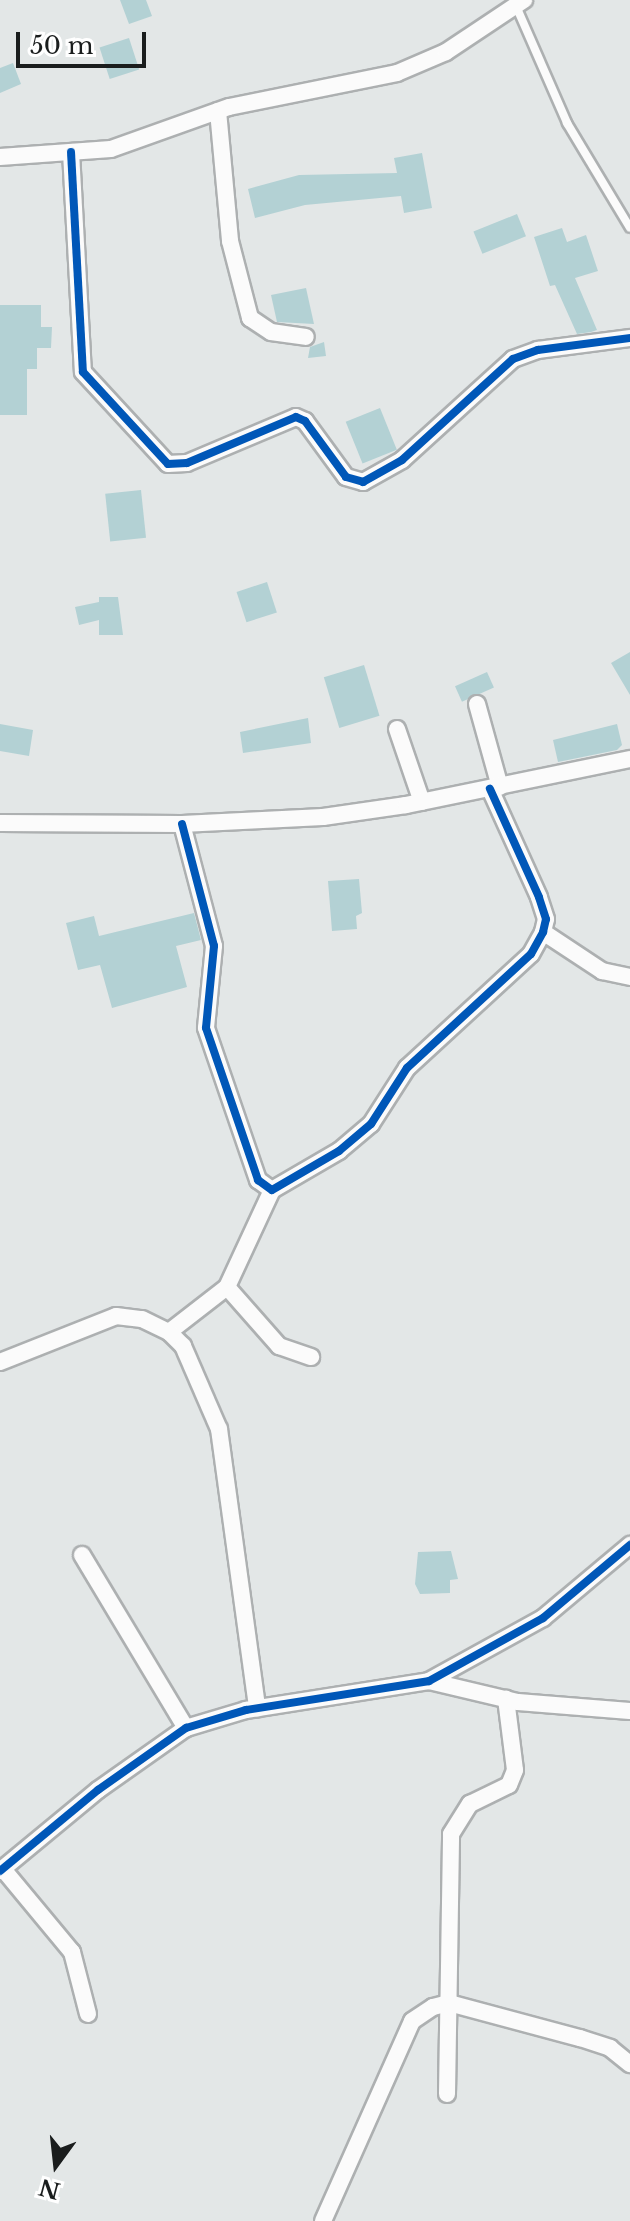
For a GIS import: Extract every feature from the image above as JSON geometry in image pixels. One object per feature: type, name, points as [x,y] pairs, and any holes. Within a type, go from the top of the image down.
[{"type":"street","points":[[0,157],[111,149],[218,111],[397,73],[446,52],[520,3]]},
{"type":"street","points":[[218,111],[226,214],[250,318],[271,332],[306,337]]},
{"type":"street","points":[[71,152],[83,372],[168,464],[187,463],[296,417],[305,421],[346,477],[363,482],[402,460],[513,359],[538,350],[630,338]]},
{"type":"street","points":[[169,1332],[227,1287],[272,1190],[339,1151],[371,1124],[407,1068],[531,954],[543,932],[546,919],[495,788],[477,704]]},
{"type":"street","points":[[397,729],[422,802]]},
{"type":"street","points":[[0,823],[182,824],[323,817],[422,802],[630,759]]},
{"type":"street","points":[[182,824],[214,946],[206,1028],[258,1180],[272,1190]]},
{"type":"street","points":[[543,932],[602,971],[630,977]]},
{"type":"street","points":[[227,1287],[279,1346],[311,1357]]},
{"type":"street","points":[[0,1362],[116,1316],[169,1332],[183,1346],[219,1429],[257,1708]]},
{"type":"street","points":[[88,2014],[72,1952],[1,1870],[98,1790],[186,1728],[257,1708],[429,1681],[543,1618],[630,1545]]},
{"type":"street","points":[[82,1555],[186,1728]]},
{"type":"street","points":[[429,1681],[506,1699],[630,1711]]},
{"type":"street","points":[[447,2094],[451,1834],[470,1804],[509,1785],[515,1770],[506,1699]]},
{"type":"street","points":[[323,2221],[412,2021],[449,2003],[610,2048],[630,2064]]},
{"type":"lane","points":[[520,3],[567,123],[630,228]]},
{"type":"building","points":[[120,0],[146,0],[152,16],[129,24]]},
{"type":"building","points":[[129,38],[139,69],[110,79],[100,48]]},
{"type":"building","points":[[13,63],[21,84],[0,93],[0,68]]},
{"type":"building","points":[[422,153],[432,208],[404,213],[401,196],[305,205],[255,218],[248,189],[299,175],[397,173],[394,158]]},
{"type":"building","points":[[517,214],[526,236],[482,254],[473,232]]},
{"type":"building","points":[[562,228],[567,242],[586,235],[598,271],[575,278],[597,330],[591,332],[577,334],[555,285],[550,286],[534,237]]},
{"type":"building","points":[[306,288],[314,324],[277,322],[271,295]]},
{"type":"building","points":[[0,305],[41,305],[41,327],[52,327],[51,348],[37,348],[37,369],[27,369],[27,415],[0,415]]},
{"type":"building","points":[[324,342],[326,356],[308,358],[310,347]]},
{"type":"building","points":[[380,408],[397,450],[363,464],[346,422]]},
{"type":"building","points":[[141,490],[146,538],[110,542],[105,494]]},
{"type":"building","points":[[267,582],[277,612],[246,622],[237,592]]},
{"type":"building","points":[[99,597],[118,597],[123,635],[99,635],[99,620],[79,625],[75,607],[99,602]]},
{"type":"building","points":[[630,652],[630,695],[611,663]]},
{"type":"building","points":[[364,665],[379,716],[339,728],[324,677]]},
{"type":"building","points":[[487,672],[494,688],[462,702],[455,686]]},
{"type":"building","points":[[308,718],[311,743],[243,753],[240,732]]},
{"type":"building","points":[[0,724],[33,730],[29,756],[0,751]]},
{"type":"building","points":[[617,724],[622,745],[617,750],[558,762],[553,740]]},
{"type":"building","points":[[359,879],[362,913],[356,916],[357,929],[332,931],[328,881]]},
{"type":"building","points":[[194,913],[201,940],[176,946],[187,987],[112,1008],[100,965],[78,970],[66,923],[94,916],[99,936]]},
{"type":"building","points":[[451,1551],[458,1579],[450,1580],[450,1593],[420,1594],[415,1584],[418,1552]]},
{"type":"cycle path","points":[[71,152],[83,372],[168,464],[187,463],[296,417],[305,421],[346,477],[363,482],[402,460],[513,359],[538,350],[630,338]]},
{"type":"cycle path","points":[[182,824],[214,946],[206,1028],[258,1180],[272,1190],[339,1151],[371,1124],[407,1068],[531,954],[543,932],[546,919],[539,897],[490,789]]},
{"type":"cycle path","points":[[0,1871],[98,1790],[186,1728],[246,1710],[429,1681],[543,1618],[630,1545]]}]
